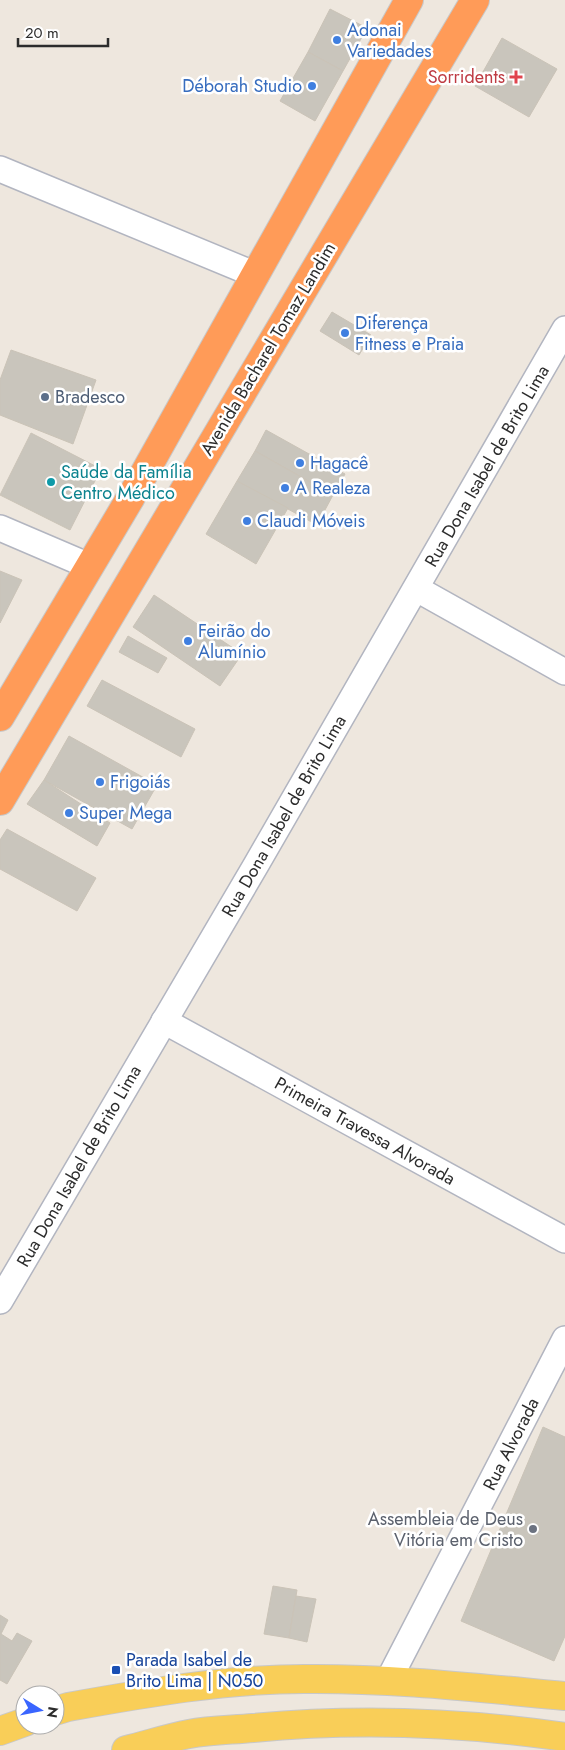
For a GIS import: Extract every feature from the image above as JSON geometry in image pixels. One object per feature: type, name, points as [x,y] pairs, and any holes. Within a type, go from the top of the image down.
[{"type":"highway","points":[[0,717],[131,497],[409,0]]},
{"type":"highway","name":"Avenida Bacharel Tomaz Landim","points":[[0,801],[475,0]]},
{"type":"main road","points":[[65,1707],[166,1690],[245,1681],[303,1679],[388,1681],[565,1696]]},
{"type":"main road","points":[[0,1711],[15,1709]]},
{"type":"main road","points":[[126,1750],[190,1734],[300,1723],[439,1724],[522,1731],[565,1737]]},
{"type":"main road","points":[[0,1731],[15,1726]]},
{"type":"street","points":[[0,169],[256,275]]},
{"type":"street","name":"Rua Dona Isabel de Brito Lima","points":[[0,1301],[417,589],[565,329]]},
{"type":"street","points":[[0,528],[89,566]]},
{"type":"street","points":[[417,589],[565,672]]},
{"type":"street","name":"Primeira Travessa Alvorada","points":[[164,1021],[565,1240]]},
{"type":"street","name":"Rua Alvorada","points":[[388,1681],[565,1339]]},
{"type":"building","name":"Adonai Variedades","points":[[330,9],[367,28],[343,71],[308,52]]},
{"type":"building","name":"Sorridents","points":[[502,38],[557,69],[529,117],[475,86]]},
{"type":"building","name":"Déborah Studio","points":[[308,52],[343,71],[315,121],[280,101]]},
{"type":"building","name":"Diferença Fitness e Praia","points":[[332,312],[371,335],[359,355],[320,331]]},
{"type":"building","name":"Bradesco","points":[[11,350],[96,380],[73,444],[0,415],[0,380]]},
{"type":"building","name":"Hagacê","points":[[266,430],[345,474],[333,495],[255,451]]},
{"type":"building","name":"Saúde da Família Centro Médico","points":[[31,433],[101,469],[70,530],[0,495]]},
{"type":"building","name":"A Realeza","points":[[255,451],[333,495],[317,525],[237,481]]},
{"type":"building","name":"Claudi Móveis","points":[[237,481],[288,508],[256,564],[206,534]]},
{"type":"building","points":[[0,571],[22,580],[0,623]]},
{"type":"building","name":"Feirão do Alumínio","points":[[154,595],[242,654],[220,686],[133,627]]},
{"type":"building","points":[[128,636],[167,658],[158,673],[119,652]]},
{"type":"building","points":[[102,680],[195,729],[181,757],[87,706]]},
{"type":"building","name":"Frigoiás","points":[[69,736],[157,785],[132,829],[44,780]]},
{"type":"building","name":"Super Mega","points":[[44,780],[110,823],[97,846],[27,804]]},
{"type":"building","points":[[7,829],[96,878],[77,911],[0,869],[0,840]]},
{"type":"building","name":"Assembleia de Deus Vitória em Cristo","points":[[543,1427],[565,1437],[565,1636],[554,1661],[461,1621]]},
{"type":"building","points":[[273,1586],[297,1590],[289,1638],[264,1634]]},
{"type":"building","points":[[296,1596],[316,1599],[307,1642],[289,1638]]},
{"type":"building","points":[[0,1615],[8,1620],[1,1634],[12,1641],[17,1633],[32,1641],[7,1684],[0,1680]]},
{"type":"place","name":"Adonai Variedades","points":[[337,40]]},
{"type":"place","name":"Sorridents","points":[[516,77]]},
{"type":"place","name":"Déborah Studio","points":[[312,86]]},
{"type":"place","name":"Diferença Fitness e Praia","points":[[345,333]]},
{"type":"place","name":"Bradesco","points":[[45,397]]},
{"type":"place","name":"Hagacê","points":[[300,463]]},
{"type":"place","name":"Saúde da Família Centro Médico","points":[[51,482]]},
{"type":"place","name":"A Realeza","points":[[285,488]]},
{"type":"place","name":"Claudi Móveis","points":[[247,521]]},
{"type":"place","name":"Feirão do Alumínio","points":[[188,641]]},
{"type":"place","name":"Frigoiás","points":[[100,782]]},
{"type":"place","name":"Super Mega","points":[[69,813]]},
{"type":"place","name":"Assembleia de Deus Vitória em Cristo","points":[[533,1529]]},
{"type":"place","name":"Parada Isabel de Brito Lima | N050","points":[[116,1670]]}]
